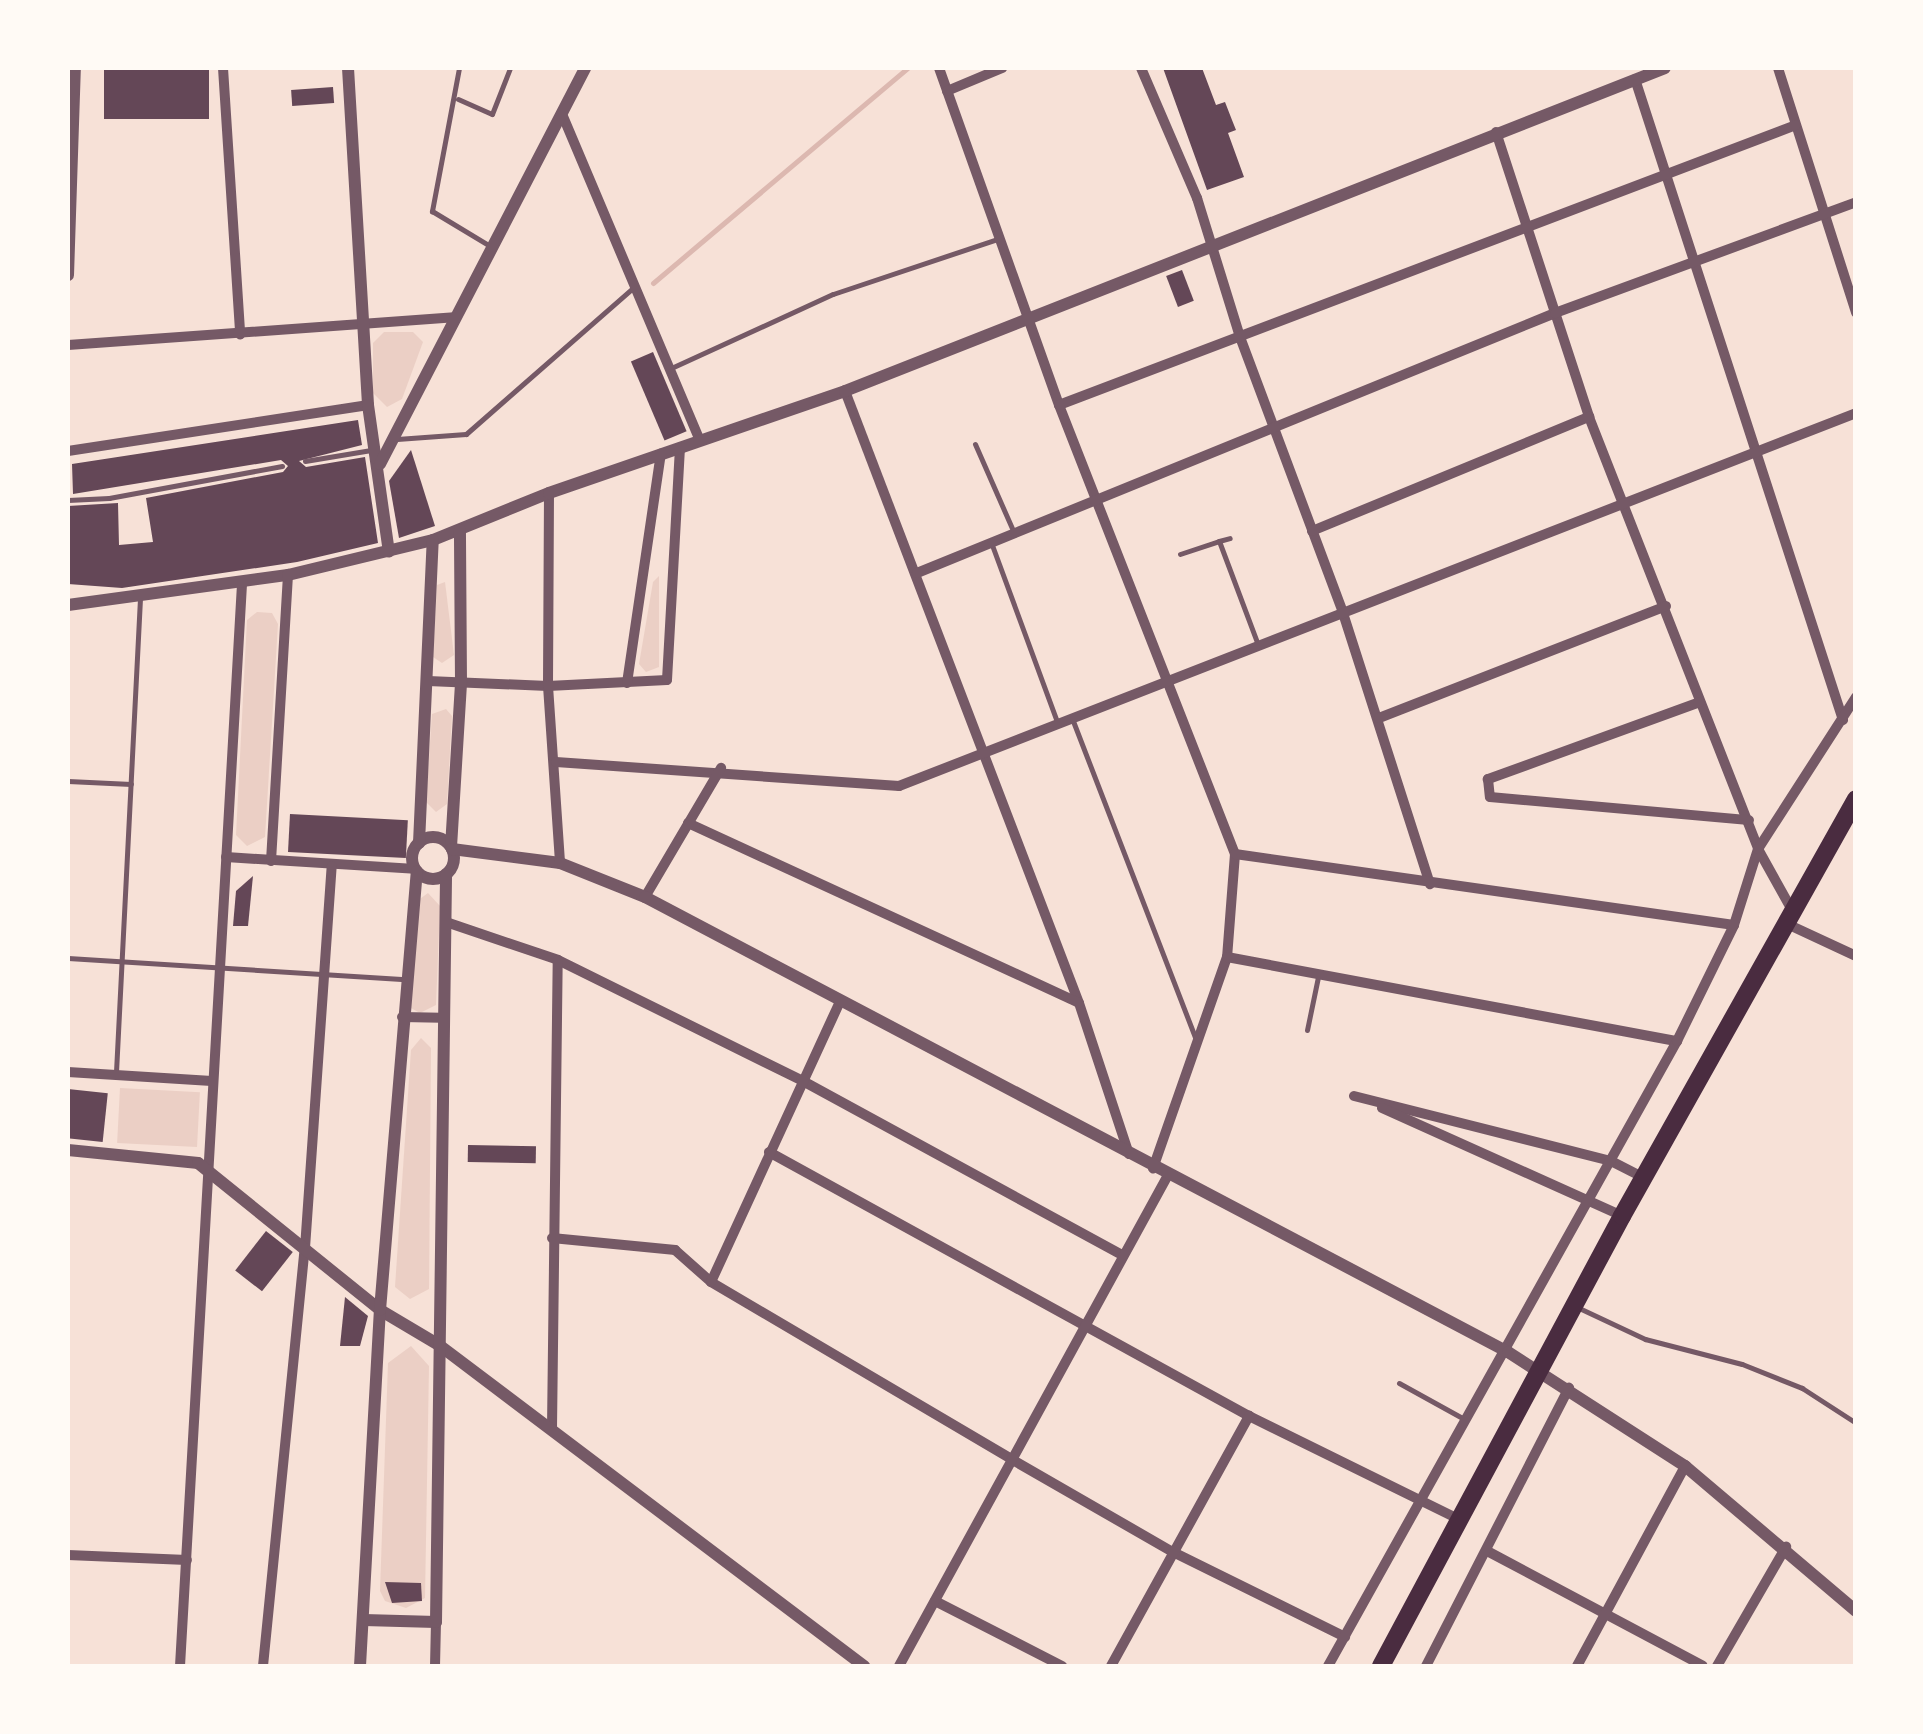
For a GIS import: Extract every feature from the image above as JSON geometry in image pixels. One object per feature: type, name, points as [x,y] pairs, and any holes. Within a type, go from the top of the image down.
[{"type":"main road","points":[[1381,1666],[1622,1216],[1856,800]]},
{"type":"street","points":[[68,274],[75,68]]},
{"type":"street","points":[[224,68],[240,334]]},
{"type":"street","points":[[348,68],[368,405],[380,467],[389,552]]},
{"type":"street","points":[[380,467],[490,246],[585,68]]},
{"type":"street","points":[[939,68],[1059,404],[1234,854],[1227,957],[1153,1168]]},
{"type":"street","points":[[946,91],[1002,68]]},
{"type":"street","points":[[1141,68],[1210,244],[1240,337],[1342,610],[1430,884]]},
{"type":"street","points":[[68,605],[140,599],[288,576],[433,540],[549,493],[845,391],[1210,244],[1666,68]]},
{"type":"street","points":[[1778,68],[1856,313]]},
{"type":"street","points":[[1635,79],[1690,261],[1843,720]]},
{"type":"street","points":[[562,114],[700,440]]},
{"type":"street","points":[[1059,404],[1796,125]]},
{"type":"street","points":[[1496,132],[1589,417],[1625,499],[1758,849],[1789,917],[1856,956]]},
{"type":"street","points":[[917,573],[1554,313],[1856,202]]},
{"type":"street","points":[[68,345],[454,317]]},
{"type":"street","points":[[845,391],[986,752],[1079,1003],[1129,1155]]},
{"type":"street","points":[[68,451],[368,405]]},
{"type":"street","points":[[556,762],[721,768],[899,786],[1164,678],[1856,414]]},
{"type":"street","points":[[1312,530],[1589,417]]},
{"type":"street","points":[[428,681],[548,686],[660,683],[670,664],[680,447]]},
{"type":"street","points":[[627,682],[661,454]]},
{"type":"street","points":[[549,493],[548,686],[560,863]]},
{"type":"street","points":[[435,1666],[441,1018],[446,874],[461,682],[460,530]]},
{"type":"street","points":[[360,1666],[380,1310],[404,979],[419,842],[433,540]]},
{"type":"street","points":[[271,862],[288,576]]},
{"type":"street","points":[[180,1666],[216,968],[242,583]]},
{"type":"street","points":[[1379,718],[1666,606]]},
{"type":"street","points":[[1328,1666],[1508,1352],[1677,1041],[1734,925],[1758,849],[1856,697]]},
{"type":"street","points":[[1700,702],[1488,779],[1490,797],[1748,820]]},
{"type":"street","points":[[645,897],[721,768]]},
{"type":"street","points":[[688,823],[1079,1003]]},
{"type":"street","points":[[419,842],[436,838],[451,848],[560,863],[645,897],[839,1004],[1508,1352],[1684,1466],[1786,1547],[1856,1610]]},
{"type":"street","points":[[1234,854],[1734,925]]},
{"type":"street","points":[[226,857],[416,871],[428,879],[446,874]]},
{"type":"street","points":[[264,1666],[305,1248],[332,866]]},
{"type":"street","points":[[446,922],[558,960],[801,1080],[1122,1255]]},
{"type":"street","points":[[1227,957],[1677,1041]]},
{"type":"street","points":[[552,1428],[558,960]]},
{"type":"street","points":[[711,1282],[839,1004]]},
{"type":"street","points":[[401,1017],[441,1018]]},
{"type":"street","points":[[68,1072],[212,1080]]},
{"type":"street","points":[[1622,1216],[1354,1096],[1612,1161],[1644,1177]]},
{"type":"street","points":[[68,1150],[198,1162],[380,1310],[439,1345],[552,1428],[864,1666]]},
{"type":"street","points":[[769,1152],[1249,1416],[1462,1521]]},
{"type":"street","points":[[899,1666],[1168,1175]]},
{"type":"street","points":[[552,1238],[674,1250],[711,1282],[1011,1460],[1173,1552],[1345,1637]]},
{"type":"street","points":[[1426,1666],[1489,1552],[1569,1388]]},
{"type":"street","points":[[1111,1666],[1249,1416]]},
{"type":"street","points":[[1578,1666],[1684,1466]]},
{"type":"street","points":[[1717,1666],[1786,1547]]},
{"type":"street","points":[[1489,1552],[1605,1618],[1704,1666]]},
{"type":"street","points":[[68,1554],[187,1560]]},
{"type":"street","points":[[935,1601],[1062,1666]]},
{"type":"street","points":[[364,1620],[436,1622]]},
{"type":"lane","points":[[459,68],[458,98],[432,211],[490,246]]},
{"type":"lane","points":[[458,98],[492,114],[510,68]]},
{"type":"lane","points":[[668,370],[833,294],[1000,238]]},
{"type":"lane","points":[[391,439],[466,434],[634,288]]},
{"type":"lane","points":[[975,444],[1014,533]]},
{"type":"lane","points":[[305,461],[376,449]]},
{"type":"lane","points":[[68,500],[109,498],[282,466]]},
{"type":"lane","points":[[1180,554],[1230,538]]},
{"type":"lane","points":[[1219,541],[1257,642]]},
{"type":"lane","points":[[991,542],[1057,722]]},
{"type":"lane","points":[[116,1075],[140,599]]},
{"type":"lane","points":[[1071,716],[1198,1045]]},
{"type":"lane","points":[[68,781],[131,784]]},
{"type":"lane","points":[[68,958],[404,979]]},
{"type":"lane","points":[[1307,1030],[1319,974]]},
{"type":"lane","points":[[1576,1306],[1658,1343],[1742,1364],[1802,1388],[1856,1423]]},
{"type":"lane","points":[[1399,1383],[1468,1421]]},
{"type":"shaded area","points":[[384,332],[413,332],[423,342],[402,399],[387,407],[373,393],[373,343]]},
{"type":"shaded area","points":[[659,576],[659,667],[646,672],[639,664],[653,582]]},
{"type":"shaded area","points":[[445,582],[454,655],[442,663],[433,657],[437,585]]},
{"type":"shaded area","points":[[257,612],[272,613],[278,624],[265,837],[247,846],[236,835],[247,620]]},
{"type":"shaded area","points":[[446,709],[452,716],[447,804],[436,812],[426,802],[432,714]]},
{"type":"shaded area","points":[[428,893],[440,906],[436,1005],[420,1013],[409,1007],[417,901]]},
{"type":"shaded area","points":[[421,1038],[431,1048],[429,1289],[410,1299],[395,1287],[411,1050]]},
{"type":"shaded area","points":[[120,1088],[200,1092],[197,1147],[117,1143]]},
{"type":"shaded area","points":[[411,1346],[429,1366],[425,1598],[406,1608],[385,1601],[380,1591],[388,1363]]},
{"type":"building","points":[[104,68],[209,68],[209,119],[104,119]]},
{"type":"building","points":[[1163,68],[1202,68],[1216,105],[1225,102],[1236,130],[1228,133],[1244,177],[1207,190]]},
{"type":"building","points":[[333,87],[334,103],[292,106],[291,90]]},
{"type":"building","points":[[1182,270],[1194,301],[1178,307],[1166,276]]},
{"type":"building","points":[[653,352],[687,431],[665,441],[631,361]]},
{"type":"building","points":[[358,420],[362,445],[299,461],[306,467],[365,457],[378,543],[297,562],[122,588],[68,584],[68,506],[118,503],[119,545],[153,542],[146,498],[283,472],[288,466],[281,460],[73,494],[72,464]]},
{"type":"building","points":[[411,450],[435,526],[399,538],[389,481]]},
{"type":"building","points":[[290,814],[408,820],[406,858],[288,852]]},
{"type":"building","points":[[253,876],[248,926],[233,926],[236,891]]},
{"type":"building","points":[[68,1089],[108,1093],[103,1142],[68,1138]]},
{"type":"building","points":[[468,1145],[536,1146],[536,1163],[468,1162]]},
{"type":"building","points":[[266,1231],[293,1252],[262,1291],[235,1270]]},
{"type":"building","points":[[345,1297],[368,1316],[360,1346],[340,1346]]},
{"type":"building","points":[[385,1582],[421,1583],[422,1601],[392,1603]]},
{"type":"waterway","points":[[653,283],[907,68]]}]
